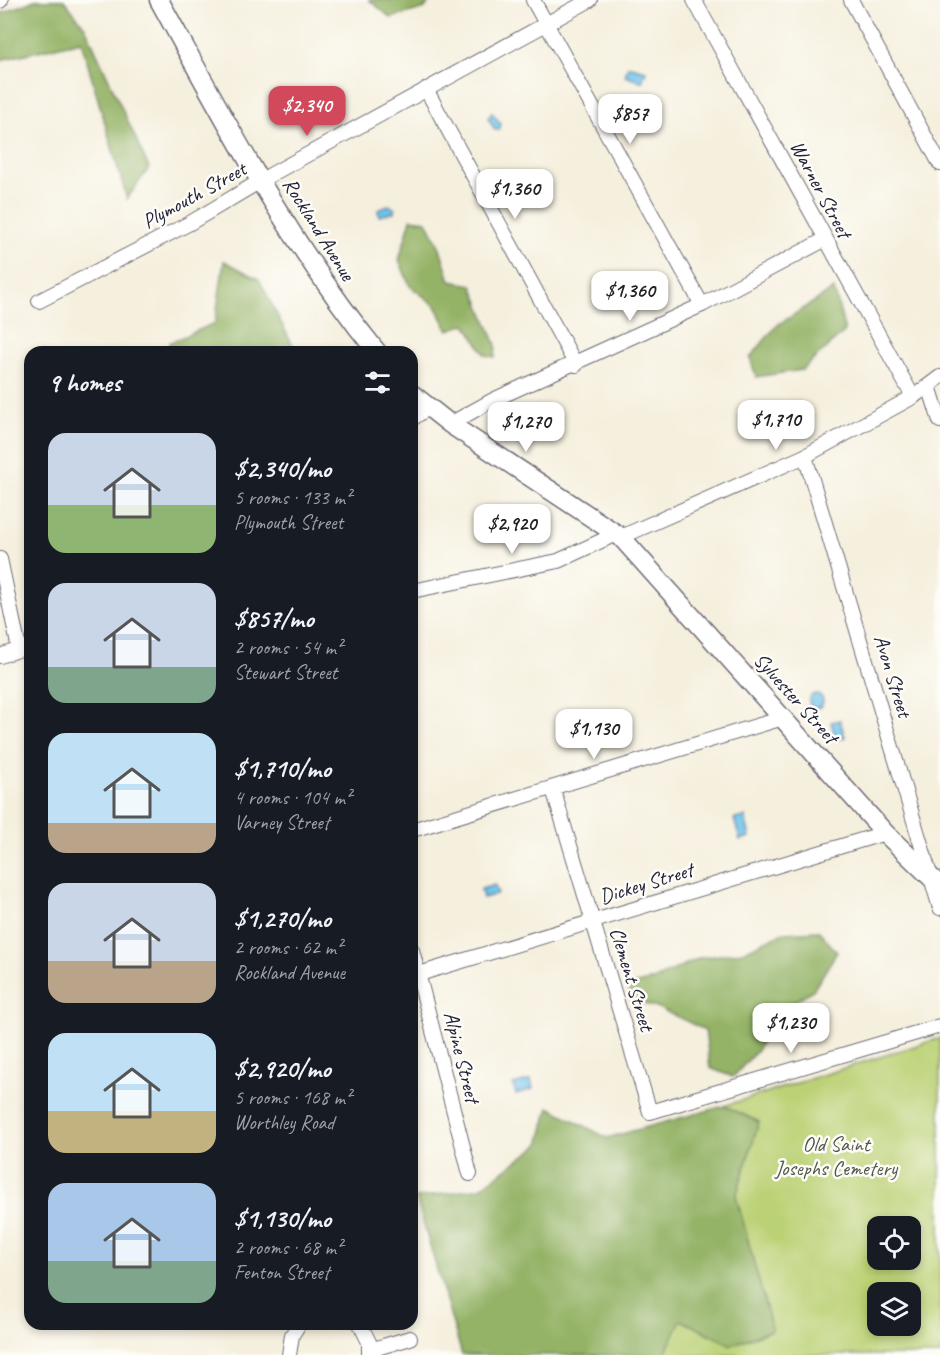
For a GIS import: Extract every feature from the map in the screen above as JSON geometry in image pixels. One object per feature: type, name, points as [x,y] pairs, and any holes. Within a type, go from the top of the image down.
[{"type":"street","name":"Rockland Avenue","points":[[159,0],[261,182],[349,318],[372,346]]},
{"type":"street","points":[[533,0],[702,305]]},
{"type":"street","name":"Plymouth Street","points":[[39,301],[190,223],[426,89],[590,0]]},
{"type":"street","name":"Warner Street","points":[[694,0],[824,240],[913,397]]},
{"type":"street","points":[[850,0],[940,164]]},
{"type":"street","points":[[426,89],[576,365]]},
{"type":"street","points":[[450,424],[494,400],[576,365],[702,305],[824,240]]},
{"type":"street","points":[[418,590],[558,561],[805,456],[913,397],[935,381],[940,421]]},
{"type":"street","points":[[418,400],[450,424],[619,536]]},
{"type":"street","points":[[418,415],[427,408]]},
{"type":"street","name":"Avon Street","points":[[805,456],[936,883],[940,908]]},
{"type":"street","name":"Sylvester Street","points":[[619,536],[885,833],[936,883]]},
{"type":"street","points":[[0,559],[24,648],[0,656]]},
{"type":"street","points":[[418,828],[553,789],[783,717]]},
{"type":"street","name":"Clement Street","points":[[553,789],[650,1112],[940,1026]]},
{"type":"street","name":"Dickey Street","points":[[418,974],[885,833]]},
{"type":"street","name":"Alpine Street","points":[[418,974],[470,1174]]},
{"type":"street","points":[[289,1355],[292,1335],[295,1330]]},
{"type":"street","points":[[364,1330],[367,1335],[369,1352],[411,1338]]},
{"type":"green space","points":[[35,0],[64,0],[85,27],[149,168],[127,199],[81,41],[0,60],[0,14]]},
{"type":"green space","points":[[369,0],[431,0],[425,8],[391,18]]},
{"type":"green space","points":[[411,219],[427,221],[440,248],[450,281],[472,285],[496,345],[495,357],[485,355],[466,324],[448,330],[436,306],[410,286],[399,260]]},
{"type":"green space","points":[[224,261],[259,279],[293,346],[170,346],[169,343],[215,323]]},
{"type":"green space","points":[[834,289],[845,331],[802,370],[756,377],[750,358],[776,326]]},
{"type":"green space","points":[[819,931],[837,952],[814,989],[775,1014],[758,1049],[733,1077],[710,1068],[705,1030],[661,1009],[631,1000],[628,986],[653,980],[699,958],[742,952],[783,933]]},
{"type":"green space","name":"Old Saint Josephs Cemetery","points":[[940,1038],[940,1355],[664,1355],[680,1319],[731,1344],[772,1330],[736,1196],[759,1122],[724,1106]]},
{"type":"green space","points":[[724,1106],[759,1122],[736,1196],[772,1330],[731,1345],[681,1320],[664,1355],[462,1355],[418,1205],[418,1198],[480,1188],[539,1145],[549,1107],[607,1138]]},
{"type":"water","points":[[628,66],[646,71],[642,82],[625,76]]},
{"type":"water","points":[[492,113],[501,124],[499,130],[495,130],[488,118]]},
{"type":"water","points":[[389,205],[395,209],[395,212],[379,216],[378,210]]},
{"type":"water","points":[[813,694],[819,694],[823,701],[819,708],[813,708],[809,704],[809,698]]},
{"type":"water","points":[[840,720],[845,737],[836,740],[831,722]]},
{"type":"water","points":[[745,817],[750,837],[740,840],[734,819]]},
{"type":"water","points":[[495,885],[498,894],[483,898],[481,889]]},
{"type":"water","points":[[531,1080],[533,1089],[516,1094],[513,1085]]}]
